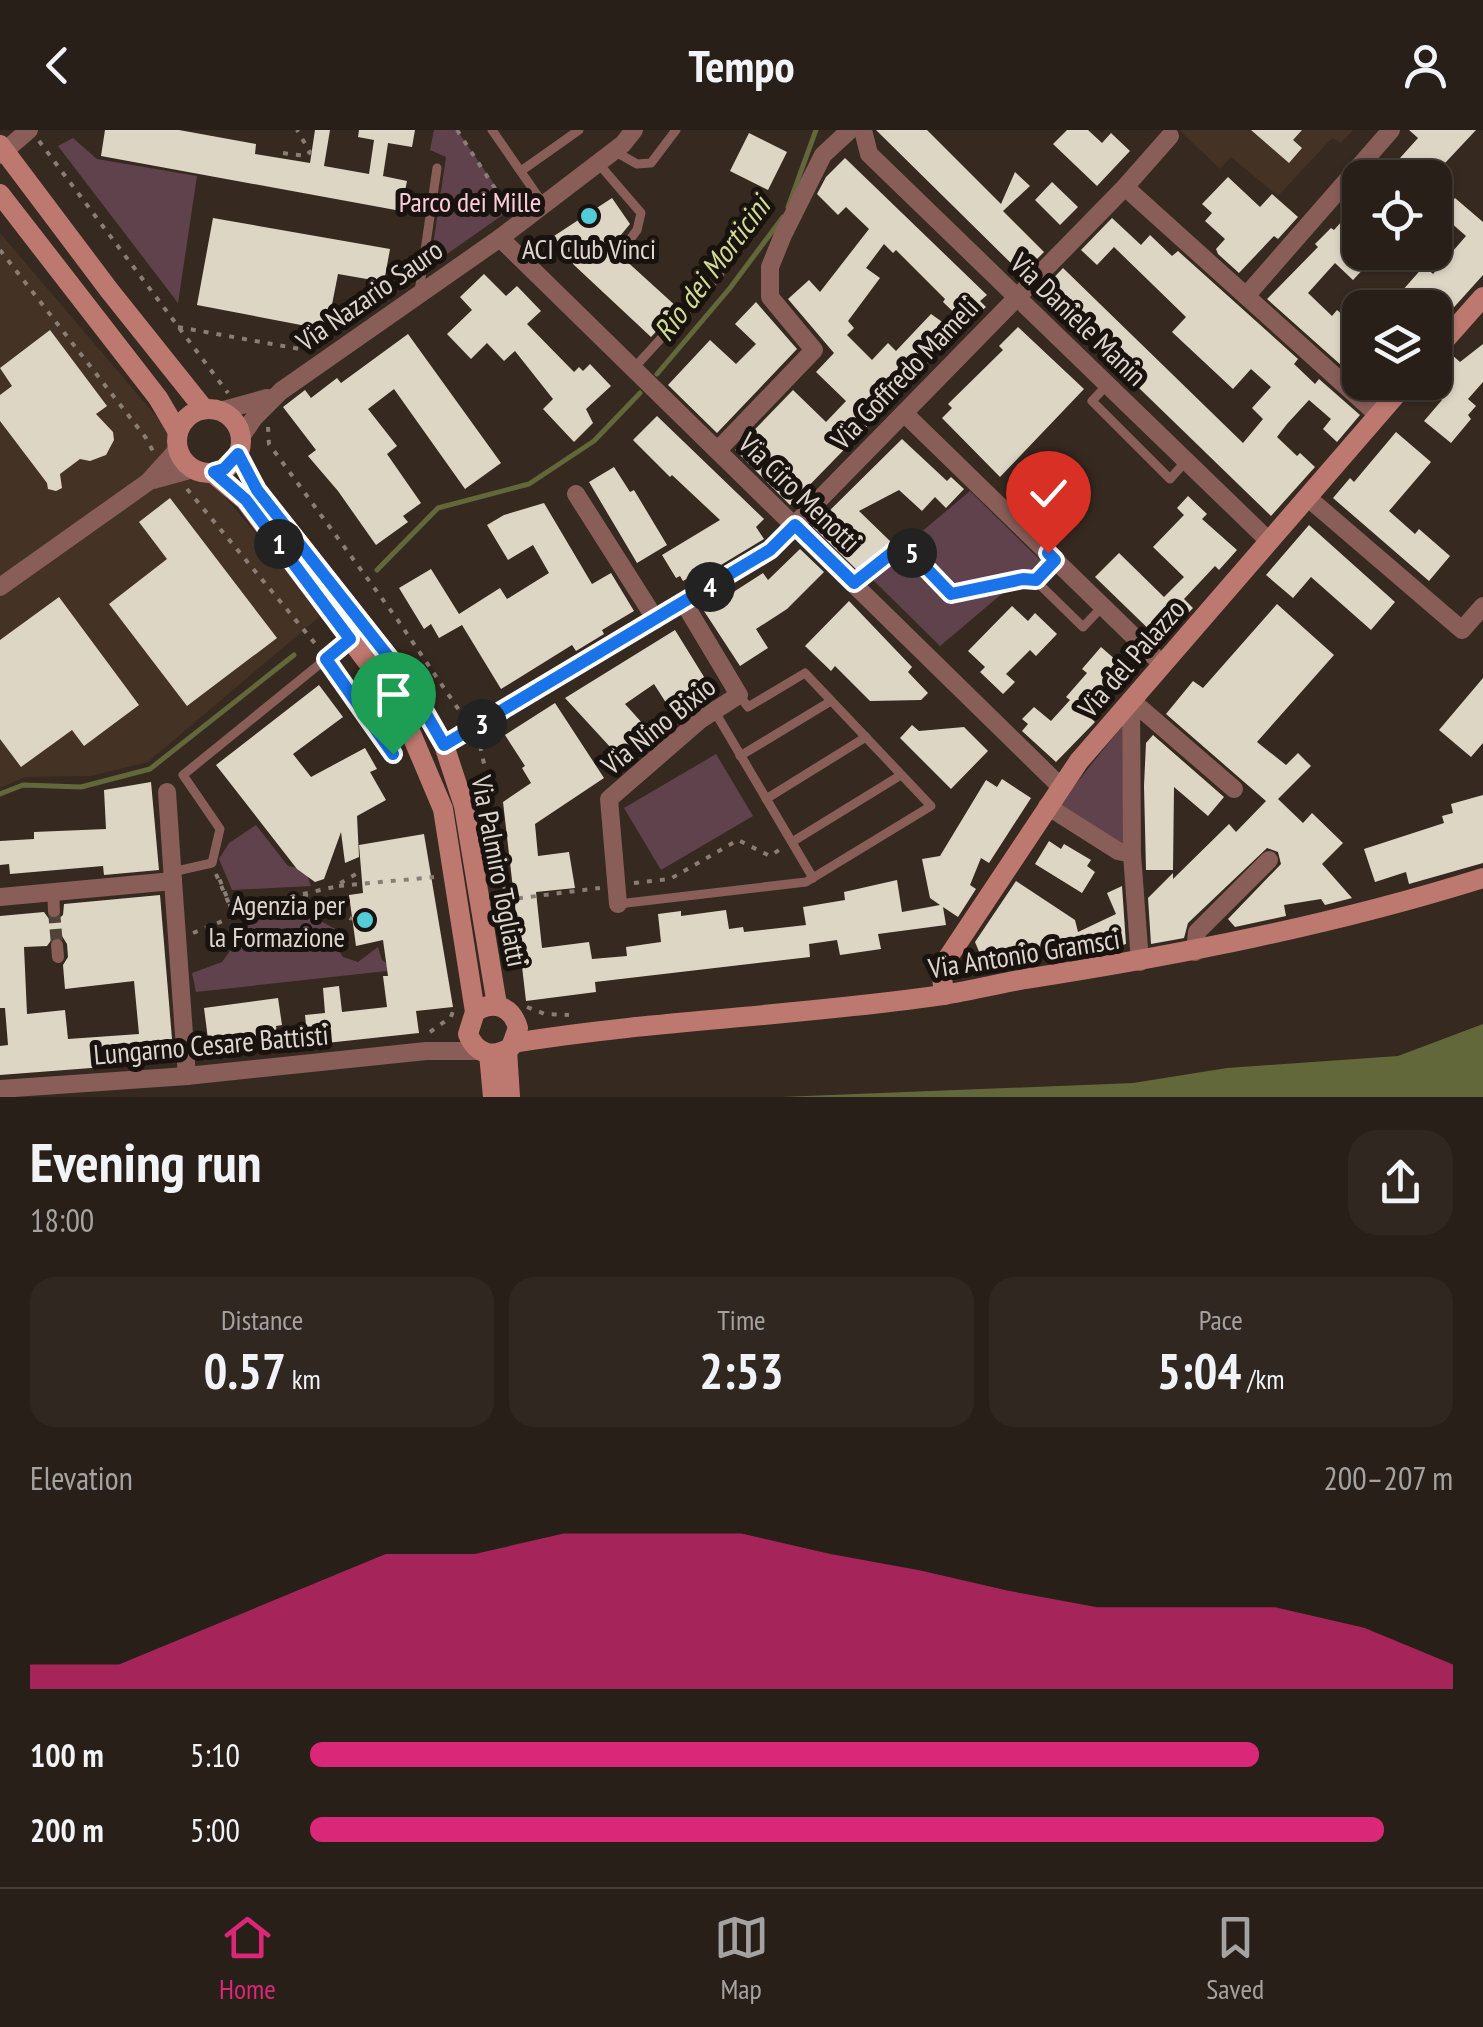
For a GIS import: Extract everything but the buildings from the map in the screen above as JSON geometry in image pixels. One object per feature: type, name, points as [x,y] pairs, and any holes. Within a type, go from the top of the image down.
[{"type":"main road","name":"Via Palmiro Togliatti","points":[[2,151],[109,290],[212,410],[234,421],[257,490],[406,679],[444,745],[464,806],[497,1006]]},
{"type":"main road","name":"Via Palmiro Togliatti","points":[[0,194],[158,398],[178,440],[203,470],[246,500],[388,692],[424,760],[444,809],[455,874],[470,1041],[498,1057]]},
{"type":"main road","points":[[1452,332],[1483,297]]},
{"type":"main road","name":"Via del Palazzo","points":[[944,995],[941,968],[1060,786],[1161,663],[1392,400]]},
{"type":"main road","points":[[178,440],[188,417],[212,410]]},
{"type":"main road","points":[[203,470],[224,469],[240,446]]},
{"type":"main road","name":"Via Antonio Gramsci","points":[[498,1057],[566,1035],[944,995],[1140,962],[1328,920],[1483,878]]},
{"type":"main road","name":"Via Palmiro Togliatti","points":[[466,1014],[497,1006],[505,1008],[516,1021]]},
{"type":"main road","points":[[493,1097],[498,1057],[517,1036],[516,1021]]},
{"type":"main road","name":"Via Antonio Gramsci","points":[[516,1021],[566,1035]]},
{"type":"main road","points":[[498,1057],[510,1097]]},
{"type":"street","points":[[2,151],[29,130]]},
{"type":"street","name":"Via Nazario Sauro","points":[[240,446],[254,418],[277,394],[500,238],[614,151],[634,130]]},
{"type":"street","points":[[718,450],[814,350],[770,297],[770,267],[823,155],[850,130]]},
{"type":"street","name":"Via Daniele Manin","points":[[863,130],[868,154],[1270,541]]},
{"type":"street","points":[[1246,296],[1391,130]]},
{"type":"street","name":"Via Goffredo Mameli","points":[[444,745],[770,550],[1125,187],[1170,136]]},
{"type":"street","points":[[1125,187],[1378,416]]},
{"type":"street","name":"Via Ciro Menotti","points":[[500,238],[1060,786]]},
{"type":"street","name":"Via Palmiro Togliatti","points":[[62,272],[80,263],[98,287],[109,290]]},
{"type":"street","name":"Via Nazario Sauro","points":[[212,410],[251,405],[277,394]]},
{"type":"street","points":[[904,414],[1161,663]]},
{"type":"street","points":[[165,471],[178,440]]},
{"type":"street","points":[[0,588],[165,471],[203,470]]},
{"type":"street","points":[[576,494],[656,620]]},
{"type":"street","points":[[1307,497],[1462,630],[1483,606]]},
{"type":"street","name":"Via Nino Bixio","points":[[618,895],[609,799],[700,720],[739,696],[684,603]]},
{"type":"street","points":[[1131,700],[1234,790]]},
{"type":"street","points":[[1131,700],[1132,854],[1140,962]]},
{"type":"street","points":[[168,792],[187,1076]]},
{"type":"street","points":[[1046,806],[1118,851],[1132,854]]},
{"type":"street","points":[[1194,952],[1197,932],[1268,860]]},
{"type":"street","points":[[0,897],[54,902],[173,876]]},
{"type":"street","name":"Lungarno Cesare Battisti","points":[[0,1089],[187,1076],[442,1044],[466,1014]]},
{"type":"street","name":"Lungarno Cesare Battisti","points":[[422,1044],[498,1057]]},
{"type":"lane","points":[[492,130],[544,204]]},
{"type":"lane","points":[[521,171],[579,130]]},
{"type":"lane","points":[[614,151],[637,164],[651,163],[676,130]]},
{"type":"lane","points":[[598,163],[640,212],[637,230],[625,246]]},
{"type":"lane","points":[[419,292],[437,168]]},
{"type":"lane","points":[[634,368],[720,274]]},
{"type":"lane","points":[[1055,560],[1036,580],[1083,628],[1103,606]]},
{"type":"lane","points":[[173,876],[212,863],[220,829],[183,775],[350,639]]},
{"type":"lane","points":[[618,895],[806,882],[932,806],[805,674],[748,707],[739,696]]},
{"type":"lane","points":[[740,756],[831,701]]},
{"type":"lane","points":[[715,712],[813,878]]},
{"type":"lane","points":[[766,799],[866,737]]},
{"type":"lane","points":[[792,842],[901,774]]},
{"type":"path","points":[[283,153],[306,156],[310,152],[297,130]]},
{"type":"path","points":[[457,130],[518,224]]},
{"type":"path","points":[[0,250],[146,438],[165,471],[183,484],[326,659],[393,754],[403,762]]},
{"type":"path","points":[[178,327],[332,354]]},
{"type":"path","points":[[854,583],[903,544],[951,594],[1023,579],[1036,580]]},
{"type":"path","points":[[506,900],[618,895],[670,879],[738,840],[770,856],[792,842]]},
{"type":"path","points":[[212,863],[234,915]]},
{"type":"path","points":[[334,886],[361,871]]},
{"type":"path","points":[[216,874],[234,915]]},
{"type":"path","points":[[194,933],[234,915],[334,886],[455,874]]},
{"type":"path","points":[[301,894],[352,920]]},
{"type":"path","points":[[422,1044],[451,1017],[466,1014]]},
{"type":"shaded area","points":[[1179,130],[1353,130],[1341,143],[1332,138],[1278,196],[1231,157],[1220,169]]},
{"type":"shaded area","points":[[0,233],[324,613],[148,762],[91,776],[25,777],[0,788]]},
{"type":"shaded area","points":[[1483,1024],[1483,1097],[781,1097],[1133,1083],[1227,1068],[1398,1056]]},
{"type":"green space","name":"Parco dei Mille","points":[[434,130],[457,130],[511,209],[430,266],[446,157],[430,150]]},
{"type":"green space","points":[[73,138],[97,159],[197,176],[178,303],[58,146]]},
{"type":"green space","points":[[970,491],[1041,561],[940,646],[869,576]]},
{"type":"green space","points":[[1122,726],[1124,847],[1059,805]]},
{"type":"green space","points":[[716,754],[753,816],[661,870],[624,808]]},
{"type":"green space","points":[[256,825],[288,866],[305,869],[311,886],[232,890],[219,859],[229,843]]},
{"type":"green space","points":[[288,903],[337,930],[333,942],[343,957],[358,962],[378,947],[382,960],[396,970],[196,992],[192,973],[222,962],[253,919]]},
{"type":"waterway","name":"Rio dei Morticini","points":[[788,207],[816,130]]},
{"type":"waterway","name":"Rio dei Morticini","points":[[657,374],[730,288],[783,217]]},
{"type":"waterway","name":"Rio dei Morticini","points":[[377,570],[438,508],[529,484],[594,441],[640,393]]},
{"type":"waterway","name":"Rio dei Morticini","points":[[0,794],[23,785],[81,787],[150,769],[294,655]]},
{"type":"tunnel","points":[[54,911],[57,945]]},
{"type":"place","name":"ACI Club Vinci","points":[[589,216]]},
{"type":"place","name":"Agenzia per la Formazione","points":[[365,920]]},
{"type":"route","points":[[393,754],[326,659],[350,639],[246,500],[214,472],[224,469],[238,454],[257,490],[406,679],[444,745],[770,550],[795,525],[854,583],[903,544],[951,594],[1023,579],[1036,580],[1055,560],[1048,553]]}]
